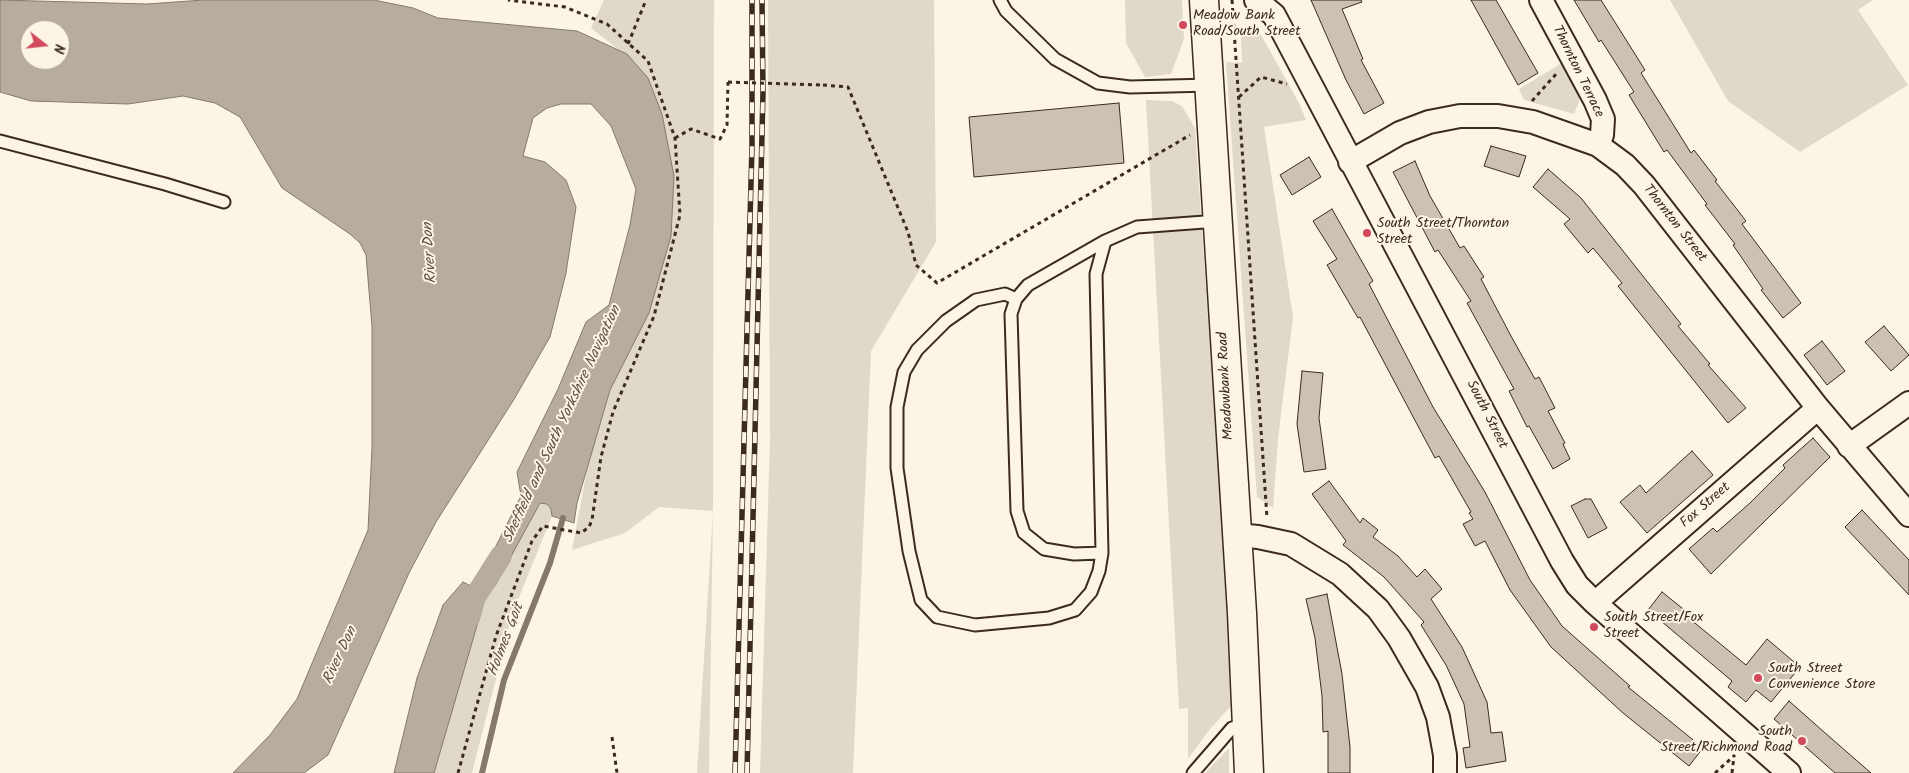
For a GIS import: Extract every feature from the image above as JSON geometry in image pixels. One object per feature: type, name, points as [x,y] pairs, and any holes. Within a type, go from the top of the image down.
[{"type":"main road","name":"Meadowbank Road","points":[[1204,0],[1237,535],[1249,773]]},
{"type":"street","name":"South Street","points":[[1256,0],[1274,15],[1562,561],[1577,585],[1595,603],[1789,773]]},
{"type":"street","name":"Thornton Terrace","points":[[1541,0],[1603,120],[1602,134],[1598,145]]},
{"type":"street","name":"Thornton Street","points":[[1350,162],[1400,133],[1429,122],[1460,116],[1498,116],[1519,120],[1566,132],[1598,145],[1625,165],[1644,185],[1818,408],[1909,515]]},
{"type":"street","points":[[1849,446],[1909,403]]},
{"type":"street","name":"Fox Street","points":[[1595,603],[1818,408]]},
{"type":"street","points":[[1237,535],[1291,544],[1340,574],[1378,609],[1400,638],[1416,665],[1438,717],[1445,773]]},
{"type":"lane","points":[[1000,0],[1006,11],[1055,59],[1098,83],[1159,87],[1210,85]]},
{"type":"lane","points":[[0,141],[165,184],[224,202]]},
{"type":"lane","points":[[1102,553],[1074,554],[1044,549],[1024,533],[1016,511],[1011,314],[1016,299],[1028,285],[1104,241],[1137,227],[1218,221]]},
{"type":"lane","points":[[1016,299],[1005,294],[996,294],[976,300],[946,320],[917,350],[904,372],[897,407],[897,468],[909,551],[922,600],[938,617],[975,626],[1049,618],[1075,610],[1091,592],[1099,571],[1102,553],[1096,274],[1104,241]]},
{"type":"lane","points":[[1193,773],[1232,728],[1248,724]]},
{"type":"path","points":[[458,773],[496,636],[519,570],[532,542],[543,526],[581,533],[585,531],[592,520],[601,457],[612,412],[654,316],[680,215],[675,138],[648,61],[607,24],[565,7],[508,0]]},
{"type":"path","points":[[628,44],[646,0]]},
{"type":"path","points":[[1232,0],[1268,539]]},
{"type":"path","points":[[1519,120],[1540,89],[1572,58]]},
{"type":"path","points":[[1239,97],[1261,77],[1314,91]]},
{"type":"path","points":[[675,138],[692,129],[720,139],[727,125],[728,82],[848,87],[908,232],[916,265],[937,283],[1212,122]]},
{"type":"path","points":[[612,738],[617,773]]},
{"type":"path","points":[[1715,773],[1750,739]]},
{"type":"path","points":[[1732,773],[1734,755]]},
{"type":"shaded area","points":[[604,0],[714,0],[713,511],[659,507],[625,533],[572,550],[595,427],[664,134],[637,64],[591,28]]},
{"type":"shaded area","points":[[768,0],[934,0],[936,242],[871,351],[853,773],[760,773],[770,439]]},
{"type":"shaded area","points":[[1125,0],[1182,0],[1184,39],[1171,74],[1145,77],[1126,43]]},
{"type":"shaded area","points":[[1670,0],[1873,0],[1858,10],[1908,85],[1800,152],[1728,101]]},
{"type":"shaded area","points":[[1249,27],[1260,33],[1299,103],[1306,120],[1264,127],[1293,317],[1278,439],[1273,508],[1257,497],[1226,62],[1242,63],[1241,35]]},
{"type":"shaded area","points":[[1562,63],[1579,96],[1579,102],[1574,114],[1524,100],[1519,89]]},
{"type":"shaded area","points":[[1146,100],[1172,101],[1182,106],[1195,128],[1221,509],[1231,706],[1210,729],[1188,759],[1188,708],[1179,709]]},
{"type":"shaded area","points":[[540,503],[547,504],[551,509],[552,516],[513,612],[472,773],[434,773],[483,605]]},
{"type":"shaded area","points":[[713,511],[709,773],[697,773]]},
{"type":"shaded area","points":[[1229,748],[1229,773],[1206,773],[1206,772]]},
{"type":"water","name":"River Don","points":[[0,0],[147,4],[204,0],[374,0],[413,8],[438,18],[577,31],[627,54],[648,78],[662,114],[674,176],[671,236],[649,313],[610,390],[577,503],[574,523],[552,516],[551,509],[547,504],[540,503],[495,586],[482,581],[485,568],[521,496],[517,472],[558,389],[586,322],[609,305],[630,225],[636,189],[611,126],[591,104],[561,104],[547,108],[533,118],[523,156],[545,162],[566,180],[576,207],[566,273],[550,337],[513,401],[436,522],[409,573],[328,755],[304,773],[233,773],[270,735],[297,699],[368,530],[372,448],[372,326],[366,255],[360,243],[350,234],[282,188],[240,117],[215,103],[183,96],[128,104],[31,101],[0,92]]},
{"type":"water","points":[[463,582],[481,591],[483,605],[434,773],[394,773],[417,678],[443,605]]},
{"type":"building","points":[[1311,0],[1361,0],[1362,2],[1342,9],[1363,59],[1361,60],[1384,103],[1364,114],[1346,80]]},
{"type":"building","points":[[1471,0],[1496,0],[1538,73],[1518,85]]},
{"type":"building","points":[[1574,0],[1601,0],[1645,70],[1641,73],[1691,153],[1694,150],[1717,180],[1715,181],[1746,221],[1742,224],[1801,303],[1783,318],[1761,290],[1763,289],[1733,245],[1735,244],[1705,205],[1707,204],[1667,150],[1664,152],[1629,95],[1634,92],[1601,40],[1599,42]]},
{"type":"building","points":[[1119,103],[1124,163],[974,177],[969,117]]},
{"type":"building","points":[[1491,146],[1526,156],[1519,177],[1484,166]]},
{"type":"building","points":[[1309,157],[1321,177],[1292,195],[1280,175]]},
{"type":"building","points":[[1415,161],[1430,196],[1460,248],[1464,246],[1484,277],[1481,279],[1511,336],[1535,379],[1539,377],[1555,408],[1548,411],[1565,443],[1563,444],[1570,459],[1553,469],[1529,426],[1527,427],[1509,391],[1514,389],[1467,303],[1471,301],[1438,250],[1435,252],[1393,172]]},
{"type":"building","points":[[1548,169],[1581,198],[1681,324],[1678,326],[1710,364],[1708,365],[1746,408],[1728,423],[1618,286],[1622,283],[1593,248],[1588,253],[1564,224],[1570,219],[1533,187]]},
{"type":"building","points":[[1332,209],[1373,281],[1369,284],[1433,407],[1485,492],[1530,580],[1562,626],[1630,686],[1628,687],[1703,748],[1689,766],[1623,713],[1551,647],[1510,590],[1485,541],[1475,546],[1463,524],[1473,519],[1469,513],[1471,512],[1439,456],[1435,458],[1360,317],[1358,318],[1327,265],[1337,259],[1313,221]]},
{"type":"building","points":[[1884,326],[1909,355],[1891,371],[1865,342]]},
{"type":"building","points":[[1822,341],[1845,371],[1827,385],[1804,355]]},
{"type":"building","points":[[1302,371],[1323,373],[1319,418],[1326,469],[1304,472],[1297,424]]},
{"type":"building","points":[[1813,438],[1830,457],[1711,574],[1689,549],[1713,528],[1717,532],[1750,503],[1785,468],[1783,465]]},
{"type":"building","points":[[1692,451],[1713,475],[1647,533],[1620,502],[1640,485],[1646,493]]},
{"type":"building","points":[[1329,481],[1360,523],[1363,518],[1378,530],[1373,537],[1398,556],[1417,577],[1425,569],[1442,589],[1431,599],[1462,647],[1487,702],[1491,733],[1502,732],[1506,761],[1466,768],[1463,748],[1470,747],[1464,704],[1446,665],[1421,625],[1424,622],[1384,577],[1343,545],[1346,541],[1312,494]]},
{"type":"building","points":[[1585,499],[1591,499],[1607,528],[1588,538],[1571,506]]},
{"type":"building","points":[[1862,510],[1909,560],[1909,595],[1845,527]]},
{"type":"building","points":[[1662,592],[1692,616],[1690,619],[1746,665],[1767,639],[1800,667],[1771,702],[1756,690],[1746,702],[1728,687],[1732,681],[1648,610]]},
{"type":"building","points":[[1327,594],[1342,674],[1350,747],[1350,773],[1328,773],[1328,731],[1323,732],[1322,696],[1315,638],[1306,599]]},
{"type":"building","points":[[1789,701],[1871,773],[1835,773],[1774,719]]},
{"type":"waterway","name":"Holmes Goit","points":[[482,773],[504,680],[550,563],[563,518]]},
{"type":"waterway","name":"Sheffield and South Yorkshire Navigation","points":[[469,618],[475,597],[501,556]]},
{"type":"railway","points":[[735,773],[752,146],[752,0]]},
{"type":"railway","points":[[747,773],[763,92],[762,0]]},
{"type":"place","name":"Meadow Bank Road/South Street","points":[[1183,25]]},
{"type":"place","name":"South Street/Thornton Street","points":[[1367,233]]},
{"type":"place","name":"South Street/Fox Street","points":[[1594,627]]},
{"type":"place","name":"South Street Convenience Store","points":[[1758,678]]},
{"type":"place","name":"South Street/Richmond Road","points":[[1802,741]]}]
